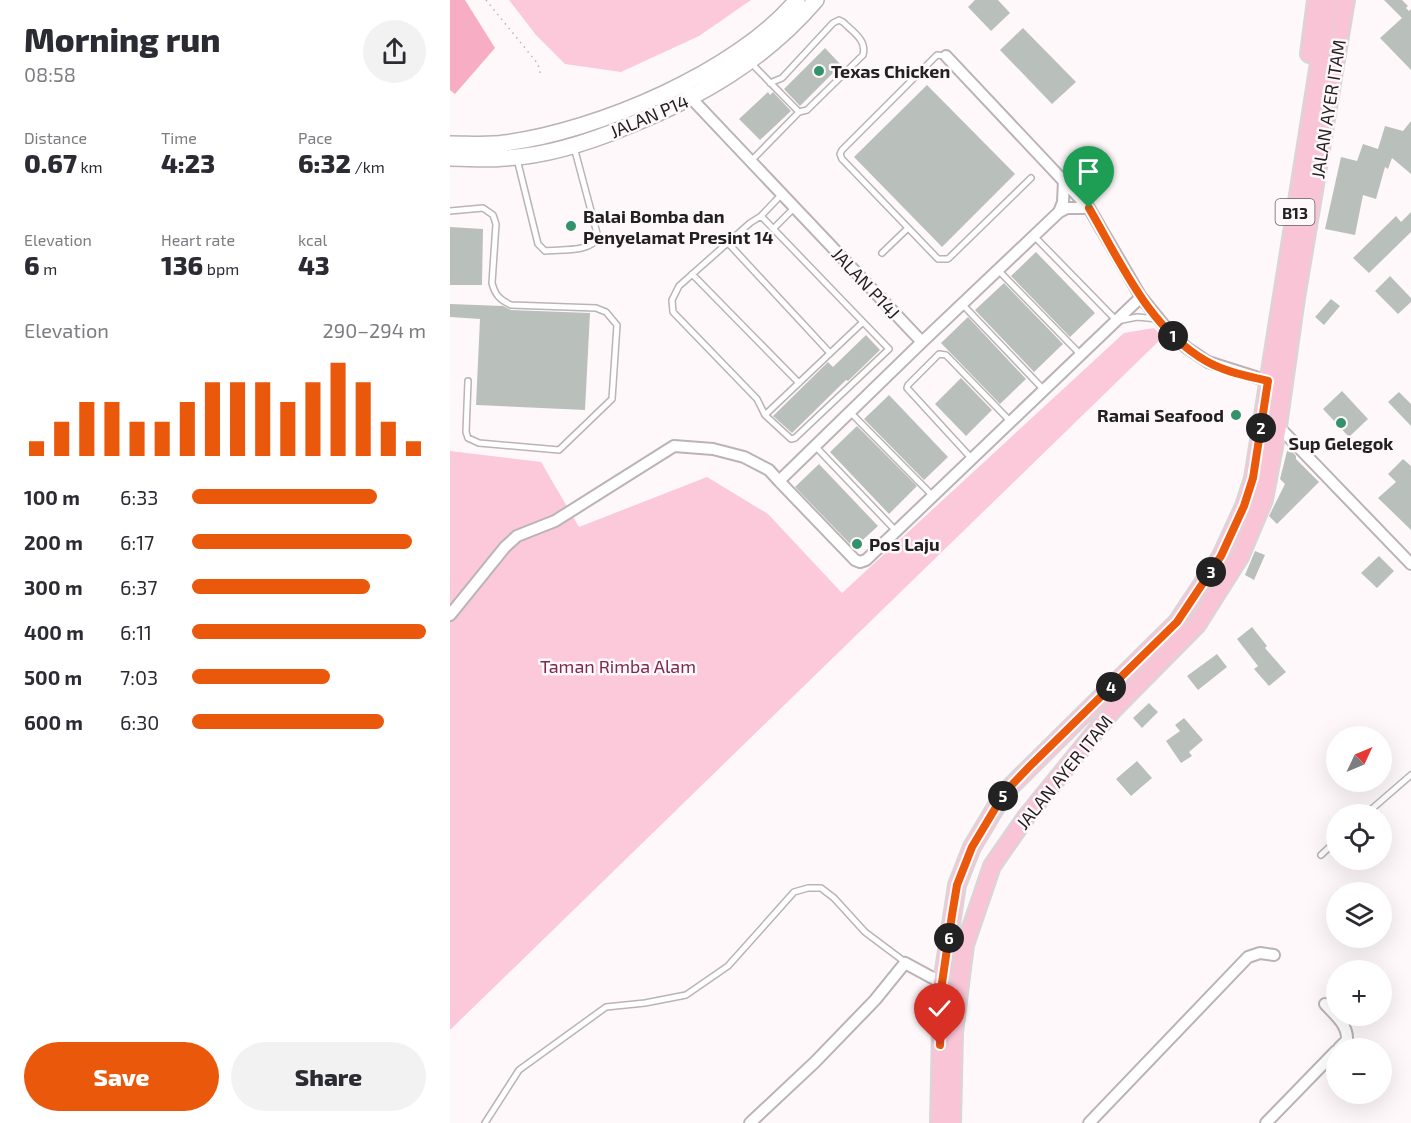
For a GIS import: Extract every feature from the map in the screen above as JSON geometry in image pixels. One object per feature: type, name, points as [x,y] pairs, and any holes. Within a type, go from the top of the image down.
[{"type":"main road","name":"JALAN P14","points":[[450,158],[505,159],[574,145],[628,126],[688,91],[767,30],[797,0]]},
{"type":"main road","name":"JALAN P14","points":[[450,144],[502,144],[535,138],[688,91],[714,86],[775,42],[816,0]]},
{"type":"main road","points":[[1307,135],[1304,99],[1316,0]]},
{"type":"main road","name":"JALAN AYER ITAM","points":[[1270,425],[1268,381],[1329,0]]},
{"type":"main road","name":"JALAN AYER ITAM","points":[[952,1123],[954,1033],[965,945],[992,866],[1026,817],[1112,711],[1200,620],[1240,557],[1264,500],[1270,425],[1296,298],[1346,0]]},
{"type":"main road","points":[[1327,113],[1355,0]]},
{"type":"main road","name":"B13","points":[[939,1123],[942,983],[957,885],[972,847],[1005,792],[1177,622],[1193,600],[1221,556],[1244,506],[1270,425]]},
{"type":"main road","points":[[1005,792],[999,810],[1004,819],[1014,821],[1026,817]]},
{"type":"main road","points":[[972,847],[983,837],[994,842],[997,852],[992,866]]},
{"type":"street","points":[[946,57],[1089,208],[1141,297],[1158,319],[1187,348],[1208,362],[1268,381]]},
{"type":"street","name":"JALAN P14J","points":[[688,91],[922,342]]},
{"type":"street","points":[[1059,212],[1063,202],[1064,180]]},
{"type":"street","points":[[779,481],[1059,212],[1067,208],[1089,208]]},
{"type":"street","points":[[450,615],[505,547],[517,536],[555,521],[674,446],[713,449],[744,457],[769,470],[855,560],[860,562],[866,560],[1141,297]]},
{"type":"street","points":[[1270,425],[1411,564]]},
{"type":"street","points":[[1089,1123],[1248,957],[1260,953],[1274,955]]},
{"type":"street","points":[[750,1123],[837,1039],[905,963],[942,983]]},
{"type":"street","points":[[1325,1004],[1343,1024],[1348,1032],[1347,1038]]},
{"type":"street","points":[[1266,1123],[1326,1062]]},
{"type":"lane","points":[[751,161],[799,112],[807,110],[863,55],[864,42],[839,20],[833,23],[782,78],[771,83]]},
{"type":"lane","points":[[946,57],[942,54],[937,55],[842,150],[840,154],[842,159],[938,259],[948,259],[1031,178]]},
{"type":"lane","points":[[749,62],[799,112]]},
{"type":"lane","points":[[516,157],[538,244],[541,248],[545,251],[589,247],[598,237],[574,145]]},
{"type":"lane","points":[[761,216],[889,349],[795,438],[787,438],[765,415],[757,399],[673,312],[672,300],[679,286],[750,223],[761,216],[782,194]]},
{"type":"lane","points":[[773,229],[795,207]]},
{"type":"lane","points":[[450,211],[483,208],[493,215],[496,224],[492,283],[495,293],[501,300],[511,305],[596,308],[606,312],[617,325],[612,399],[565,447],[559,450],[472,441],[466,432],[468,381]]},
{"type":"lane","points":[[882,253],[908,228]]},
{"type":"lane","points":[[1034,236],[1117,321],[1137,317],[1158,319]]},
{"type":"lane","points":[[728,243],[830,353]]},
{"type":"lane","points":[[998,270],[1081,355]]},
{"type":"lane","points":[[692,274],[799,383]]},
{"type":"lane","points":[[962,304],[1044,390]]},
{"type":"lane","points":[[765,415],[862,322]]},
{"type":"lane","points":[[972,459],[907,388],[908,384],[939,354],[946,355],[1011,422]]},
{"type":"lane","points":[[850,412],[933,496]]},
{"type":"lane","points":[[815,446],[896,531]]},
{"type":"lane","points":[[1377,804],[1411,774]]},
{"type":"lane","points":[[1321,855],[1326,850]]},
{"type":"lane","points":[[485,1123],[519,1070],[606,1007],[645,1003],[686,995],[728,966],[794,892],[808,888],[821,888],[834,898],[866,932],[905,963]]},
{"type":"path","points":[[486,0],[538,64],[541,77]]},
{"type":"green space","points":[[509,0],[751,0],[699,36],[621,72],[565,64],[536,35]]},
{"type":"green space","name":"Taman Rimba Alam","points":[[1154,328],[1163,337],[450,1030],[450,451],[541,462],[579,527],[707,477],[768,514],[842,593],[1124,333]]},
{"type":"shaded area","points":[[450,0],[465,0],[495,48],[455,94],[450,90]]},
{"type":"building","points":[[975,0],[998,0],[1010,13],[991,31],[968,7]]},
{"type":"building","points":[[1384,0],[1402,0],[1408,6],[1406,8],[1409,11],[1411,9],[1411,70],[1380,38],[1402,18]]},
{"type":"building","points":[[1023,28],[1076,82],[1052,104],[1000,50]]},
{"type":"building","name":"Texas Chicken","points":[[825,48],[841,65],[800,106],[784,89]]},
{"type":"building","points":[[927,85],[1015,174],[942,247],[854,157]]},
{"type":"building","points":[[768,92],[770,95],[773,92],[791,111],[760,140],[739,119]]},
{"type":"building","points":[[1411,121],[1411,174],[1392,158],[1388,169],[1385,167],[1376,199],[1363,195],[1355,235],[1325,229],[1341,157],[1357,161],[1363,144],[1378,149],[1385,126],[1403,131]]},
{"type":"building","points":[[1411,212],[1411,232],[1369,273],[1353,258],[1396,216],[1401,222]]},
{"type":"building","points":[[450,227],[483,229],[482,285],[450,285]]},
{"type":"building","points":[[1036,252],[1095,313],[1070,337],[1011,276]]},
{"type":"building","points":[[1390,276],[1411,298],[1411,302],[1398,314],[1375,291]]},
{"type":"building","points":[[1004,283],[1063,344],[1034,372],[975,310]]},
{"type":"building","points":[[1331,299],[1340,306],[1324,325],[1315,317]]},
{"type":"building","points":[[450,304],[503,306],[511,310],[590,313],[585,410],[476,405],[480,319],[450,317]]},
{"type":"building","points":[[968,317],[1026,379],[1000,404],[941,343]]},
{"type":"building","points":[[866,335],[880,350],[792,433],[773,416],[828,362],[833,367]]},
{"type":"building","points":[[961,378],[992,410],[966,436],[935,404]]},
{"type":"building","points":[[1342,391],[1368,419],[1349,437],[1323,409]]},
{"type":"building","points":[[1399,392],[1411,404],[1411,426],[1388,402]]},
{"type":"building","points":[[889,395],[948,457],[924,480],[864,419]]},
{"type":"building","points":[[857,426],[917,486],[889,514],[830,452]]},
{"type":"building","points":[[1288,447],[1296,459],[1319,482],[1277,524],[1269,516],[1285,484],[1280,479]]},
{"type":"building","points":[[1403,459],[1411,466],[1411,530],[1378,498],[1396,482],[1388,474]]},
{"type":"building","points":[[819,464],[878,526],[854,548],[795,487]]},
{"type":"building","points":[[1255,551],[1265,555],[1254,580],[1245,575]]},
{"type":"building","points":[[1379,556],[1394,571],[1377,588],[1361,573]]},
{"type":"building","points":[[1252,627],[1267,646],[1265,648],[1286,672],[1269,686],[1254,669],[1258,666],[1237,639]]},
{"type":"building","points":[[1217,654],[1227,667],[1198,690],[1187,676]]},
{"type":"building","points":[[1149,703],[1158,712],[1142,728],[1133,718]]},
{"type":"building","points":[[1184,718],[1203,740],[1189,752],[1192,756],[1181,763],[1166,741],[1180,731],[1175,725]]},
{"type":"building","points":[[1137,761],[1152,778],[1131,796],[1116,779]]},
{"type":"place","name":"Texas Chicken","points":[[819,71]]},
{"type":"place","name":"Balai Bomba dan Penyelamat Presint 14","points":[[571,226]]},
{"type":"place","name":"Ramai Seafood","points":[[1236,415]]},
{"type":"place","name":"Sup Gelegok","points":[[1341,423]]},
{"type":"place","name":"Pos Laju","points":[[857,544]]},
{"type":"route","points":[[940,1045],[942,983],[952,915],[957,885],[972,847],[1005,792],[1177,622],[1221,556],[1244,506],[1253,478],[1268,381],[1208,362],[1171,334],[1141,297],[1089,208]]}]
